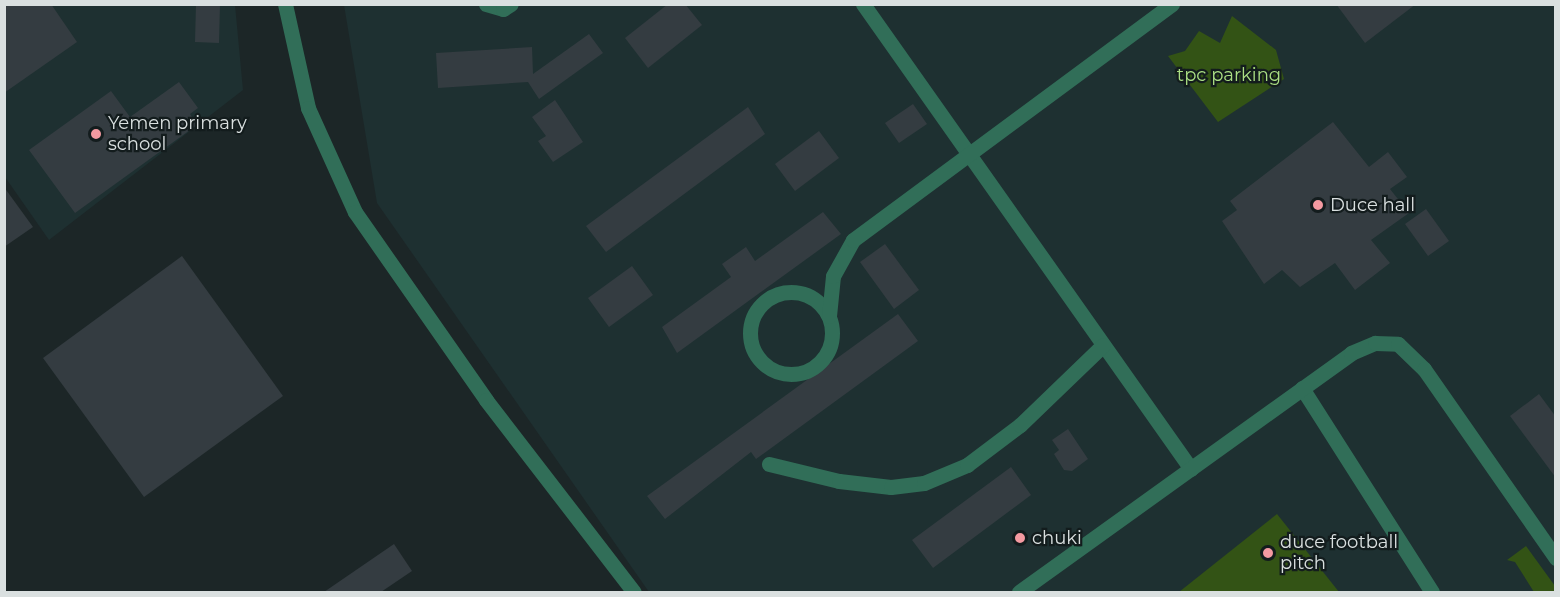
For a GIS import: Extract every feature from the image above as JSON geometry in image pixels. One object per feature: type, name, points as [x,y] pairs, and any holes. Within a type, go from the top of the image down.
[{"type":"street","points":[[285,4],[308,108],[355,212],[486,400],[634,592]]},
{"type":"street","points":[[486,4],[503,9],[511,4]]},
{"type":"street","points":[[862,4],[1191,469]]},
{"type":"street","points":[[829,316],[815,299],[795,291],[773,295],[756,309],[749,330],[752,351],[766,368],[786,375],[808,372],[829,347],[833,276],[853,240],[970,156],[1172,4]]},
{"type":"street","points":[[1018,592],[1351,353],[1375,343],[1398,344],[1424,369],[1556,558]]},
{"type":"street","points":[[769,464],[850,482],[891,487],[924,483],[966,465],[1020,424],[1103,345]]},
{"type":"street","points":[[1302,388],[1432,592]]},
{"type":"shaded area","name":"Yemen primary school","points":[[4,5],[235,5],[243,90],[49,240],[5,177]]},
{"type":"shaded area","points":[[344,5],[1555,5],[1555,592],[649,592],[377,203]]},
{"type":"green space","name":"tpc parking","points":[[1232,16],[1276,50],[1284,79],[1218,122],[1168,56],[1185,51],[1199,31],[1220,43]]},
{"type":"green space","name":"duce football pitch","points":[[1277,514],[1339,592],[1179,592]]},
{"type":"green space","points":[[1526,546],[1555,586],[1555,592],[1534,592],[1515,562],[1507,560]]},
{"type":"building","points":[[4,4],[51,4],[77,42],[4,93]]},
{"type":"building","points":[[196,4],[220,4],[219,43],[195,42]]},
{"type":"building","points":[[668,4],[685,4],[702,25],[648,68],[625,38]]},
{"type":"building","points":[[1336,4],[1416,4],[1365,43]]},
{"type":"building","points":[[589,34],[603,53],[539,99],[528,82],[438,88],[436,53],[532,47],[533,74]]},
{"type":"building","points":[[179,82],[198,108],[190,114],[197,125],[75,213],[29,150],[111,91],[130,117]]},
{"type":"building","points":[[555,100],[583,142],[553,162],[538,141],[546,136],[532,117]]},
{"type":"building","points":[[913,104],[927,124],[899,143],[885,123]]},
{"type":"building","points":[[748,107],[765,134],[606,252],[586,226]]},
{"type":"building","name":"Duce hall","points":[[1333,122],[1369,167],[1388,152],[1407,177],[1390,189],[1409,213],[1371,240],[1390,263],[1355,290],[1335,263],[1300,287],[1282,270],[1264,284],[1222,221],[1237,210],[1230,201]]},
{"type":"building","points":[[819,131],[839,158],[795,191],[775,164]]},
{"type":"building","points":[[4,187],[33,227],[4,247]]},
{"type":"building","points":[[1426,209],[1449,241],[1428,256],[1405,224]]},
{"type":"building","points":[[823,212],[841,234],[677,353],[662,327],[731,277],[722,264],[746,247],[755,261]]},
{"type":"building","points":[[885,244],[919,290],[894,309],[860,262]]},
{"type":"building","points":[[182,256],[283,396],[144,497],[43,358]]},
{"type":"building","points":[[632,266],[653,295],[609,327],[588,298]]},
{"type":"building","points":[[898,314],[918,341],[756,459],[751,452],[665,519],[647,496]]},
{"type":"building","points":[[1539,394],[1556,417],[1556,478],[1510,416]]},
{"type":"building","points":[[1068,429],[1088,459],[1072,471],[1064,470],[1054,454],[1059,450],[1052,440]]},
{"type":"building","points":[[1011,467],[1031,495],[933,568],[912,540]]},
{"type":"building","points":[[394,544],[412,571],[381,592],[324,592]]},
{"type":"place","name":"Yemen primary school","points":[[96,134]]},
{"type":"place","name":"Duce hall","points":[[1318,205]]},
{"type":"place","name":"chuki","points":[[1020,538]]},
{"type":"place","name":"duce football pitch","points":[[1268,553]]}]
